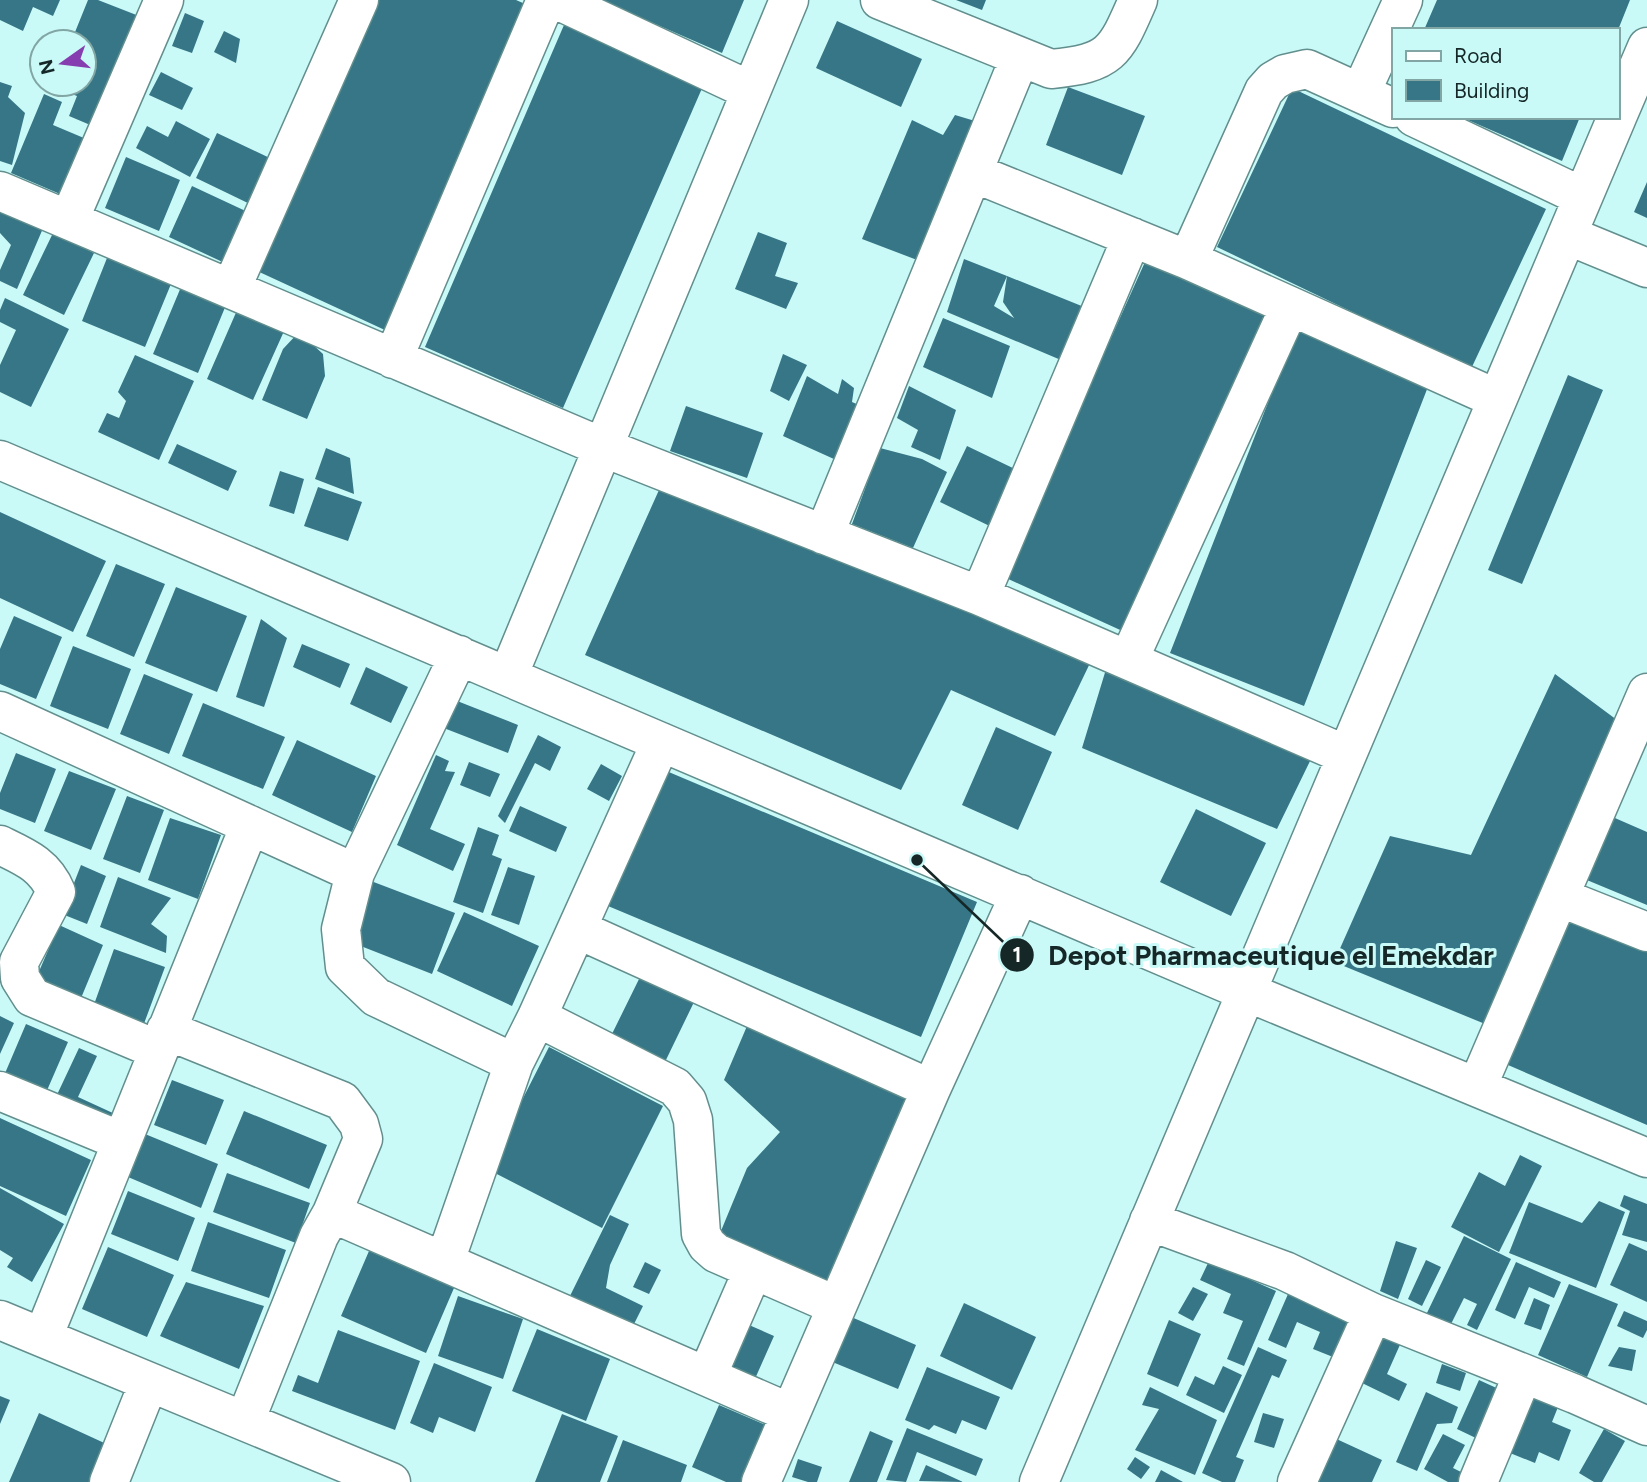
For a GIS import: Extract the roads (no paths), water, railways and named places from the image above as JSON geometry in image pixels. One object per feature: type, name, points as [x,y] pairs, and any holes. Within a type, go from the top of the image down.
[{"type":"street","points":[[69,220],[164,0]]},
{"type":"street","points":[[231,289],[359,0]]},
{"type":"street","points":[[393,359],[546,0]]},
{"type":"street","points":[[557,0],[751,91]]},
{"type":"street","points":[[508,676],[789,0]]},
{"type":"street","points":[[880,0],[1051,69],[1079,66],[1104,57],[1122,38],[1138,0]]},
{"type":"street","points":[[1396,28],[1403,0]]},
{"type":"street","points":[[1188,260],[1264,91],[1273,81],[1285,74],[1307,69],[1377,100],[1392,42]]},
{"type":"street","points":[[1619,112],[1647,47]]},
{"type":"street","points":[[824,535],[1020,57]]},
{"type":"street","points":[[1418,119],[1583,197]]},
{"type":"street","points":[[1039,1482],[1616,119]]},
{"type":"street","points":[[974,173],[1188,260],[1497,399]]},
{"type":"street","points":[[0,191],[602,447],[980,596],[1346,755]]},
{"type":"street","points":[[1567,235],[1647,268]]},
{"type":"street","points":[[980,596],[1132,237]]},
{"type":"street","points":[[1129,659],[1290,306]]},
{"type":"street","points":[[0,460],[1247,992],[1647,1158]]},
{"type":"street","points":[[459,655],[355,873],[341,929],[345,967],[376,997],[514,1063]]},
{"type":"street","points":[[1477,1087],[1644,706]]},
{"type":"street","points":[[0,711],[355,873]]},
{"type":"street","points":[[445,1261],[514,1063],[662,742]]},
{"type":"street","points":[[43,1337],[250,825]]},
{"type":"street","points":[[0,845],[30,860],[50,877],[57,892],[19,962],[20,978],[32,997],[342,1101],[359,1124],[363,1139],[332,1213],[319,1236],[245,1422]]},
{"type":"street","points":[[761,1482],[1020,894]]},
{"type":"street","points":[[1559,897],[1647,932]]},
{"type":"street","points":[[577,929],[932,1089]]},
{"type":"street","points":[[537,1017],[675,1087],[687,1101],[693,1120],[701,1234],[707,1245],[716,1253],[837,1306]]},
{"type":"street","points":[[0,1091],[121,1141]]},
{"type":"street","points":[[332,1213],[790,1413]]},
{"type":"street","points":[[1149,1221],[1285,1271],[1373,1314],[1647,1426]]},
{"type":"street","points":[[707,1376],[753,1269]]},
{"type":"street","points":[[1297,1482],[1373,1314]]},
{"type":"street","points":[[0,1320],[245,1422],[369,1478]]},
{"type":"street","points":[[1478,1482],[1523,1374]]},
{"type":"street","points":[[109,1482],[149,1382]]},
{"type":"place","name":"Depot Pharmaceutique el Emekdar","points":[[917,860]]}]
